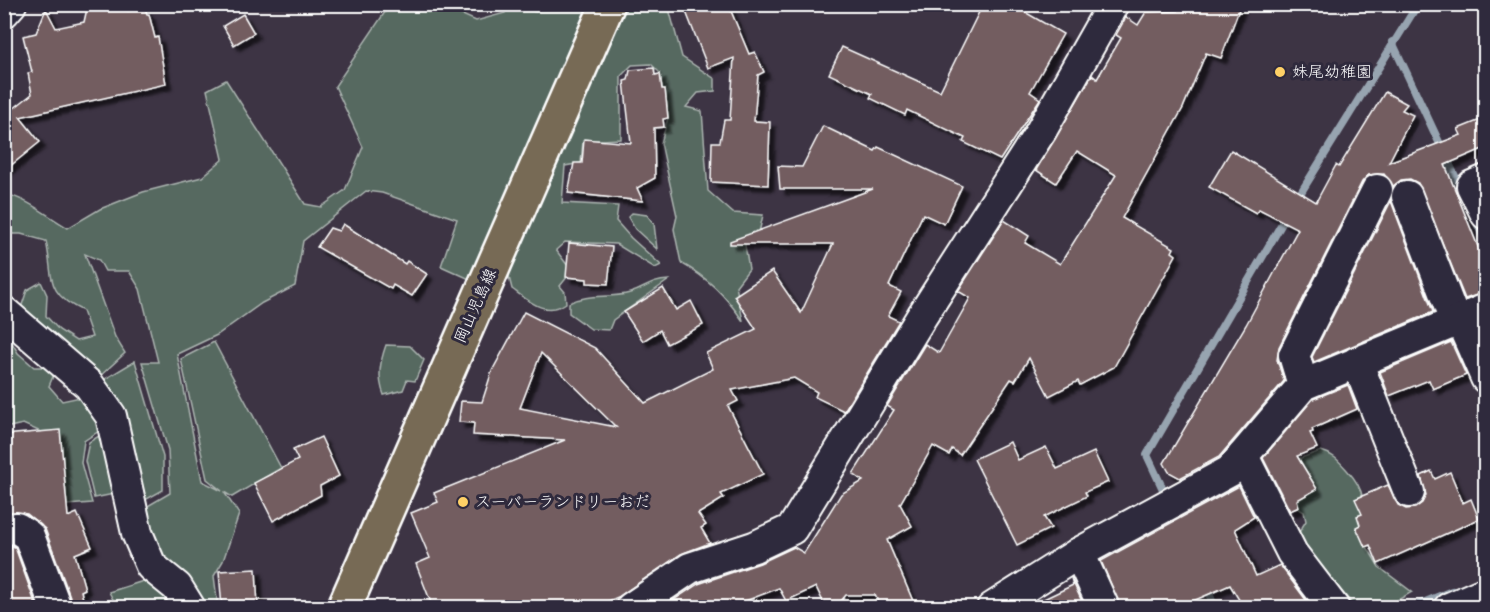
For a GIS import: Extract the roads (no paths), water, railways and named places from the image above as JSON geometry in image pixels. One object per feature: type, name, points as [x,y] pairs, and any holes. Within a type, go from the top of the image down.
[{"type":"main road","name":"岡山児島線","points":[[344,608],[608,4]]},
{"type":"street","points":[[4,12],[12,4]]},
{"type":"street","points":[[632,608],[690,568],[754,547],[792,529],[922,316],[1041,131],[1113,4]]},
{"type":"street","points":[[1485,180],[1472,186],[1485,214]]},
{"type":"street","points":[[1303,384],[1294,355],[1377,190]]},
{"type":"street","points":[[1407,196],[1467,316],[1485,378]]},
{"type":"street","points":[[4,312],[89,385],[111,416],[140,541],[151,566],[177,587],[190,608]]},
{"type":"street","points":[[992,608],[1079,553],[1172,505],[1230,471],[1261,438],[1303,384],[1467,316]]},
{"type":"street","points":[[1357,362],[1409,492]]},
{"type":"street","points":[[1243,456],[1292,553],[1334,608]]},
{"type":"street","points":[[4,529],[18,528],[29,536],[56,608]]},
{"type":"street","points":[[1079,553],[1104,608]]},
{"type":"street","points":[[1449,608],[1485,592]]},
{"type":"waterway","points":[[1295,202],[1418,4]]},
{"type":"waterway","points":[[1392,42],[1462,191]]},
{"type":"waterway","points":[[1182,530],[1147,455],[1288,213]]},
{"type":"waterway","points":[[1474,217],[1486,242]]},
{"type":"waterway","points":[[1207,585],[1214,608]]},
{"type":"waterway","points":[[1411,608],[1452,591]]},
{"type":"place","name":"妹尾幼稚園","points":[[1280,72]]},
{"type":"place","name":"スーパーランドリーおだ","points":[[463,502]]}]
